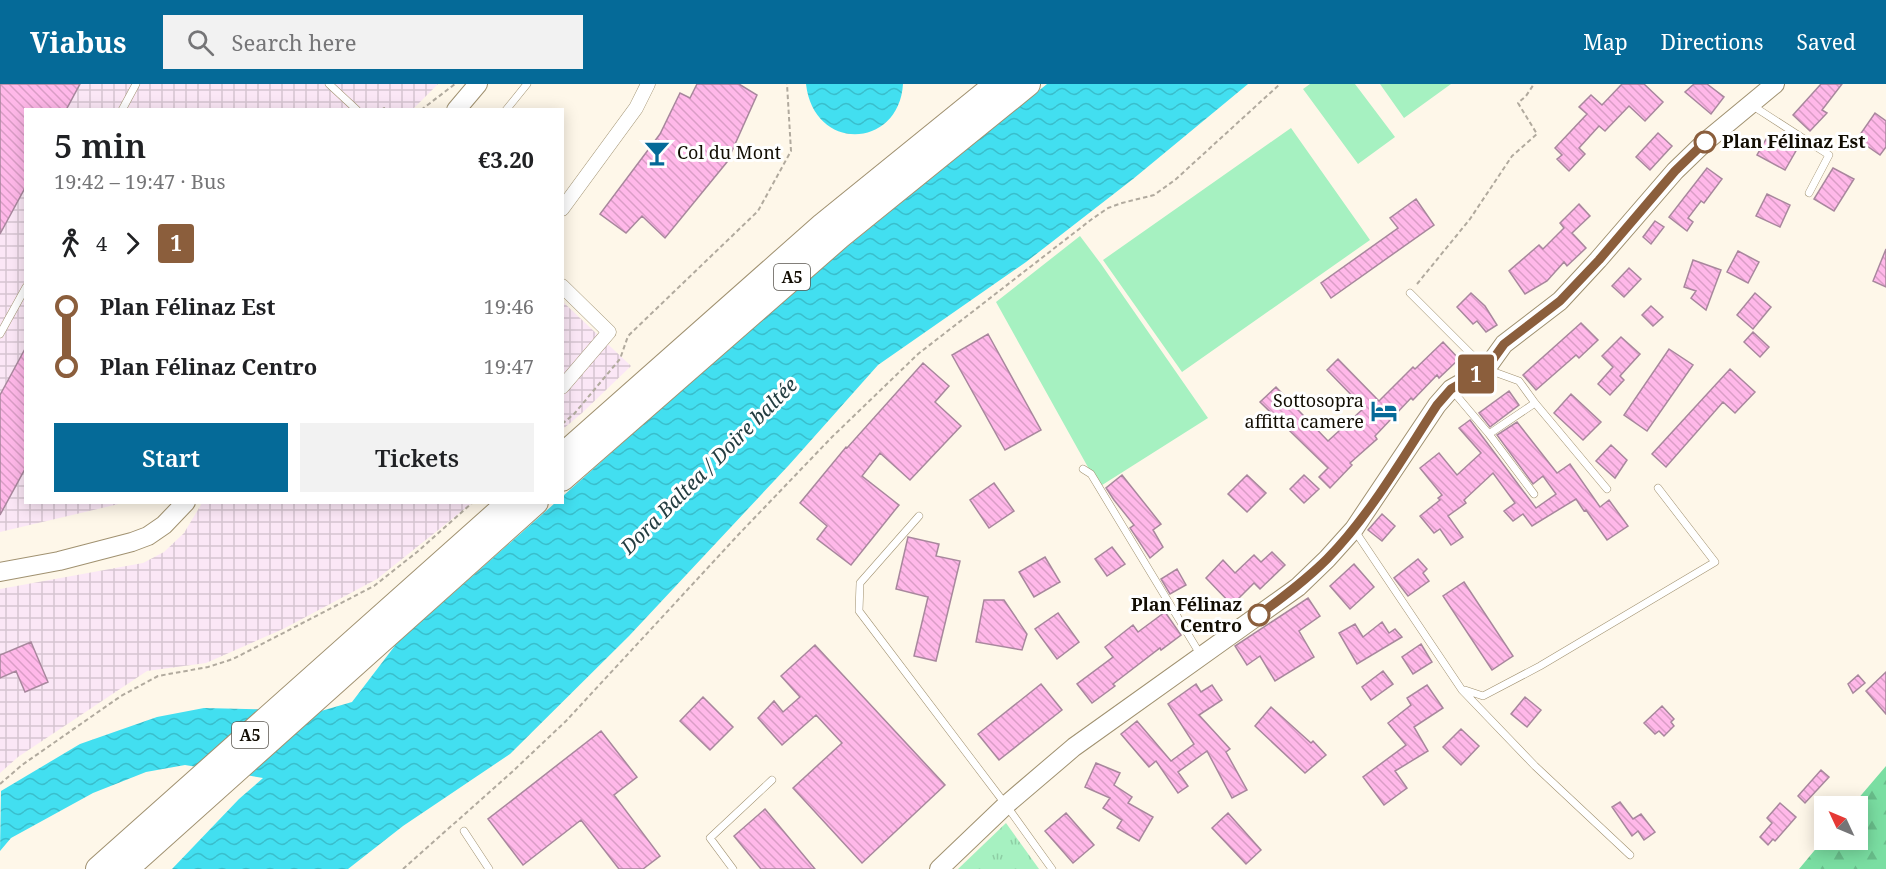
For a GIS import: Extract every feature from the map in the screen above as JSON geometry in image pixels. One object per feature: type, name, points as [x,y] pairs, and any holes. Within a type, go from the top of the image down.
[{"type":"highway","name":"A5","points":[[564,454],[823,225],[997,84]]},
{"type":"highway","name":"A5","points":[[564,477],[839,237],[1028,84]]},
{"type":"highway","name":"A5","points":[[98,869],[508,504]]},
{"type":"highway","name":"A5","points":[[126,869],[534,504]]},
{"type":"main road","points":[[458,108],[478,84]]},
{"type":"main road","points":[[939,869],[1006,805],[1074,747],[1298,586],[1328,559],[1354,529],[1437,405],[1451,389],[1486,369],[1504,344],[1560,301],[1599,260],[1675,171],[1705,142],[1775,84]]},
{"type":"main road","points":[[0,572],[59,561],[132,542],[148,536],[164,525],[184,504]]},
{"type":"street","points":[[564,205],[636,108],[648,84]]},
{"type":"street","points":[[564,288],[609,332],[564,385]]},
{"type":"lane","points":[[123,108],[136,84]]},
{"type":"lane","points":[[329,84],[355,108]]},
{"type":"lane","points":[[508,108],[527,84]]},
{"type":"lane","points":[[1751,104],[1829,155],[1809,193]]},
{"type":"lane","points":[[0,334],[24,291]]},
{"type":"lane","points":[[1410,293],[1486,369],[1519,381],[1607,489]]},
{"type":"lane","points":[[1451,389],[1489,434],[1534,494]]},
{"type":"lane","points":[[1489,434],[1535,403]]},
{"type":"lane","points":[[1083,469],[1092,474],[1202,657]]},
{"type":"lane","points":[[1462,690],[1483,696],[1540,666],[1715,562],[1658,488]]},
{"type":"lane","points":[[919,516],[860,583],[859,611],[1052,869]]},
{"type":"lane","points":[[1354,529],[1462,690],[1535,765],[1630,855]]},
{"type":"lane","points":[[733,869],[710,838],[772,780]]},
{"type":"lane","points":[[464,831],[489,869]]},
{"type":"path","points":[[424,108],[455,84]]},
{"type":"path","points":[[564,422],[620,359],[628,336],[758,212],[791,151],[787,84]]},
{"type":"path","points":[[403,869],[566,721],[832,437],[918,354],[1108,208],[1154,195],[1175,180],[1280,84]]},
{"type":"path","points":[[1410,293],[1470,219],[1512,156],[1537,134],[1518,103],[1534,84]]},
{"type":"path","points":[[0,784],[22,765],[121,696],[158,676],[208,667],[233,659],[374,586],[417,552],[471,504]]},
{"type":"shaded area","points":[[0,84],[438,84],[414,108],[24,108],[24,504],[119,504],[0,532]]},
{"type":"shaded area","points":[[564,303],[631,366],[564,428]]},
{"type":"shaded area","points":[[201,504],[471,504],[377,579],[283,629],[206,663],[147,671],[18,757],[0,773],[0,589],[143,563],[164,552],[184,533]]},
{"type":"green space","points":[[1310,84],[1355,84],[1395,137],[1358,164],[1303,89]]},
{"type":"green space","points":[[1380,84],[1451,84],[1404,118]]},
{"type":"green space","points":[[1291,128],[1370,240],[1182,372],[1103,260]]},
{"type":"green space","points":[[1080,236],[1208,418],[1099,487],[996,302]]},
{"type":"green space","points":[[1886,766],[1886,869],[1799,869],[1815,850],[1868,850],[1868,796],[1860,796]]},
{"type":"green space","points":[[1006,823],[1039,869],[958,869]]},
{"type":"water","points":[[806,84],[903,84],[898,105],[887,121],[873,131],[856,134],[839,131],[824,122],[812,106]]},
{"type":"water","name":"Dora Baltea / Doire baltée","points":[[1047,84],[1248,84],[1133,179],[1026,262],[878,365],[789,465],[629,636],[510,754],[403,826],[348,869],[172,869],[239,799],[263,778],[185,765],[146,772],[93,793],[11,838],[0,851],[1,791],[80,744],[157,717],[204,708],[321,711],[352,702],[397,643],[554,504],[564,504],[564,495],[789,294]]},
{"type":"building","points":[[0,84],[80,84],[67,108],[24,108],[24,190],[0,234]]},
{"type":"building","points":[[697,84],[739,84],[757,95],[727,162],[665,238],[642,216],[626,233],[600,214],[660,134],[680,93],[690,98]]},
{"type":"building","points":[[1622,84],[1644,84],[1663,102],[1645,121],[1629,106],[1605,131],[1599,126],[1579,148],[1585,154],[1569,171],[1557,159],[1562,155],[1555,148],[1587,114],[1579,107],[1591,95],[1602,105]]},
{"type":"building","points":[[1694,84],[1707,84],[1724,97],[1711,114],[1685,92]]},
{"type":"building","points":[[1821,84],[1842,84],[1822,110],[1827,113],[1810,131],[1793,115]]},
{"type":"building","points":[[1875,113],[1886,121],[1886,147],[1880,155],[1857,139]]},
{"type":"building","points":[[1658,133],[1672,146],[1650,170],[1636,157]]},
{"type":"building","points":[[1769,134],[1797,149],[1785,170],[1757,155]]},
{"type":"building","points":[[1707,168],[1722,179],[1704,203],[1701,201],[1688,218],[1693,222],[1687,231],[1669,217]]},
{"type":"building","points":[[1833,168],[1854,179],[1834,211],[1814,199]]},
{"type":"building","points":[[1767,194],[1790,205],[1780,227],[1756,216]]},
{"type":"building","points":[[1416,199],[1434,225],[1331,298],[1321,283],[1398,228],[1390,218]]},
{"type":"building","points":[[1579,204],[1590,216],[1572,233],[1586,248],[1567,266],[1564,262],[1547,281],[1525,294],[1509,271],[1539,245],[1543,249],[1564,228],[1560,223]]},
{"type":"building","points":[[1655,221],[1664,227],[1651,244],[1643,237]]},
{"type":"building","points":[[1886,249],[1886,287],[1873,281]]},
{"type":"building","points":[[1738,251],[1759,262],[1748,283],[1727,272]]},
{"type":"building","points":[[1693,260],[1721,270],[1706,310],[1691,298],[1696,291],[1684,287]]},
{"type":"building","points":[[1629,268],[1641,279],[1624,297],[1612,286]]},
{"type":"building","points":[[1471,293],[1485,306],[1497,325],[1486,332],[1477,321],[1473,324],[1457,307]]},
{"type":"building","points":[[1755,293],[1771,307],[1753,329],[1737,315]]},
{"type":"building","points":[[1651,306],[1663,317],[1653,326],[1642,315]]},
{"type":"building","points":[[1581,323],[1598,340],[1579,358],[1576,355],[1536,390],[1523,375]]},
{"type":"building","points":[[1753,332],[1769,347],[1760,357],[1744,342]]},
{"type":"building","points":[[988,334],[1041,430],[1005,450],[952,355]]},
{"type":"building","points":[[1621,337],[1640,354],[1620,376],[1624,380],[1610,395],[1598,384],[1613,367],[1602,356]]},
{"type":"building","points":[[1443,342],[1459,359],[1439,378],[1437,375],[1413,400],[1411,398],[1375,436],[1377,439],[1350,463],[1352,465],[1330,488],[1319,477],[1328,468],[1260,402],[1276,387],[1328,441],[1364,408],[1327,370],[1338,359],[1379,401],[1413,367],[1415,369]]},
{"type":"building","points":[[1669,349],[1693,365],[1647,431],[1624,415]]},
{"type":"building","points":[[24,351],[24,471],[0,515],[0,395]]},
{"type":"building","points":[[923,363],[949,386],[935,402],[961,426],[910,480],[880,453],[862,476],[899,505],[851,565],[817,539],[827,526],[800,503],[846,447]]},
{"type":"building","points":[[1730,369],[1755,392],[1735,413],[1723,402],[1666,467],[1652,454]]},
{"type":"building","points":[[1509,391],[1519,405],[1490,427],[1479,413]]},
{"type":"building","points":[[1571,394],[1601,422],[1583,440],[1554,413]]},
{"type":"building","points":[[1470,420],[1536,508],[1556,494],[1543,476],[1533,484],[1497,435],[1517,422],[1557,473],[1570,464],[1600,507],[1609,500],[1628,526],[1607,540],[1576,499],[1532,526],[1523,514],[1513,521],[1504,511],[1515,503],[1493,473],[1464,500],[1466,503],[1448,516],[1463,537],[1451,545],[1440,529],[1434,533],[1420,516],[1440,500],[1438,498],[1442,495],[1420,468],[1439,453],[1457,475],[1481,453],[1459,428]]},
{"type":"building","points":[[1611,445],[1627,460],[1615,478],[1596,461]]},
{"type":"building","points":[[1122,475],[1161,524],[1153,530],[1163,547],[1150,558],[1130,528],[1134,525],[1106,488]]},
{"type":"building","points":[[1247,475],[1266,493],[1247,512],[1228,494]]},
{"type":"building","points":[[1304,475],[1319,489],[1304,503],[1290,489]]},
{"type":"building","points":[[994,483],[1014,511],[989,528],[970,500]]},
{"type":"building","points":[[1382,514],[1395,526],[1382,541],[1368,530]]},
{"type":"building","points":[[908,537],[939,544],[936,556],[960,561],[936,661],[914,656],[928,597],[896,589]]},
{"type":"building","points":[[1112,547],[1125,564],[1107,576],[1095,559]]},
{"type":"building","points":[[1272,552],[1285,565],[1260,589],[1254,583],[1232,605],[1206,578],[1223,560],[1235,573],[1254,555],[1261,562]]},
{"type":"building","points":[[1045,557],[1060,582],[1034,597],[1019,572]]},
{"type":"building","points":[[1418,559],[1427,569],[1423,573],[1429,581],[1408,596],[1394,578]]},
{"type":"building","points":[[1354,564],[1374,587],[1350,609],[1330,586]]},
{"type":"building","points":[[1177,569],[1186,585],[1170,594],[1161,579]]},
{"type":"building","points":[[1464,582],[1513,656],[1492,670],[1443,596]]},
{"type":"building","points":[[1308,598],[1320,616],[1299,631],[1314,657],[1275,681],[1260,656],[1247,665],[1235,646]]},
{"type":"building","points":[[984,600],[1004,600],[1027,634],[1022,650],[976,642]]},
{"type":"building","points":[[1165,612],[1181,635],[1161,650],[1160,648],[1092,703],[1077,684],[1113,657],[1105,647],[1133,625],[1138,632]]},
{"type":"building","points":[[1058,613],[1079,642],[1057,659],[1035,629]]},
{"type":"building","points":[[1382,622],[1389,633],[1395,629],[1402,637],[1357,664],[1339,633],[1355,624],[1363,637]]},
{"type":"building","points":[[31,642],[48,682],[25,692],[16,671],[0,678],[0,655]]},
{"type":"building","points":[[1421,644],[1432,662],[1413,674],[1402,657]]},
{"type":"building","points":[[815,645],[945,785],[862,863],[793,788],[842,743],[816,715],[782,745],[758,718],[774,701],[783,712],[800,697],[781,676]]},
{"type":"building","points":[[1383,671],[1393,684],[1371,700],[1362,687]]},
{"type":"building","points":[[1886,672],[1886,714],[1866,691]]},
{"type":"building","points":[[1858,675],[1865,683],[1853,693],[1848,684]]},
{"type":"building","points":[[1041,684],[1062,710],[999,760],[978,734]]},
{"type":"building","points":[[1196,684],[1201,692],[1212,685],[1222,700],[1199,715],[1230,749],[1226,752],[1247,790],[1232,798],[1207,751],[1178,772],[1188,786],[1178,793],[1156,761],[1149,767],[1121,734],[1137,721],[1171,761],[1194,744],[1168,704]]},
{"type":"building","points":[[1427,685],[1443,708],[1414,727],[1428,751],[1395,771],[1407,788],[1384,805],[1363,777],[1406,745],[1388,723],[1411,705],[1407,698]]},
{"type":"building","points":[[703,697],[733,727],[710,750],[680,721]]},
{"type":"building","points":[[1525,697],[1541,710],[1527,727],[1511,714]]},
{"type":"building","points":[[1662,706],[1674,719],[1671,722],[1674,726],[1664,736],[1659,731],[1655,734],[1644,723]]},
{"type":"building","points":[[1271,707],[1311,743],[1313,741],[1326,755],[1305,773],[1255,726]]},
{"type":"building","points":[[1461,729],[1479,746],[1461,765],[1443,747]]},
{"type":"building","points":[[601,731],[637,777],[614,795],[660,856],[643,869],[619,869],[581,820],[523,865],[488,819]]},
{"type":"building","points":[[1096,763],[1120,773],[1114,785],[1132,797],[1128,803],[1153,817],[1139,841],[1117,828],[1122,820],[1103,808],[1110,798],[1085,787]]},
{"type":"building","points":[[1821,770],[1829,777],[1805,803],[1798,796]]},
{"type":"building","points":[[1620,802],[1633,819],[1641,814],[1655,832],[1644,840],[1638,831],[1632,836],[1612,807]]},
{"type":"building","points":[[1780,803],[1796,817],[1775,841],[1773,839],[1768,845],[1760,837],[1772,823],[1767,818]]},
{"type":"building","points":[[765,809],[815,869],[761,869],[734,836]]},
{"type":"building","points":[[1066,813],[1094,845],[1073,863],[1045,831]]},
{"type":"building","points":[[1228,813],[1261,850],[1246,864],[1212,828]]},
{"type":"bus line","name":"1","points":[[1259,615],[1298,586],[1328,559],[1354,529],[1437,405],[1451,389],[1486,369],[1504,344],[1560,301],[1599,260],[1675,171],[1705,142]]},
{"type":"place","name":"Plan Félinaz Est","points":[[1705,142]]},
{"type":"place","name":"Col du Mont","points":[[657,153]]},
{"type":"place","name":"Sottosopra affitta camere","points":[[1384,411]]},
{"type":"place","name":"Plan Félinaz Centro","points":[[1259,615]]}]
